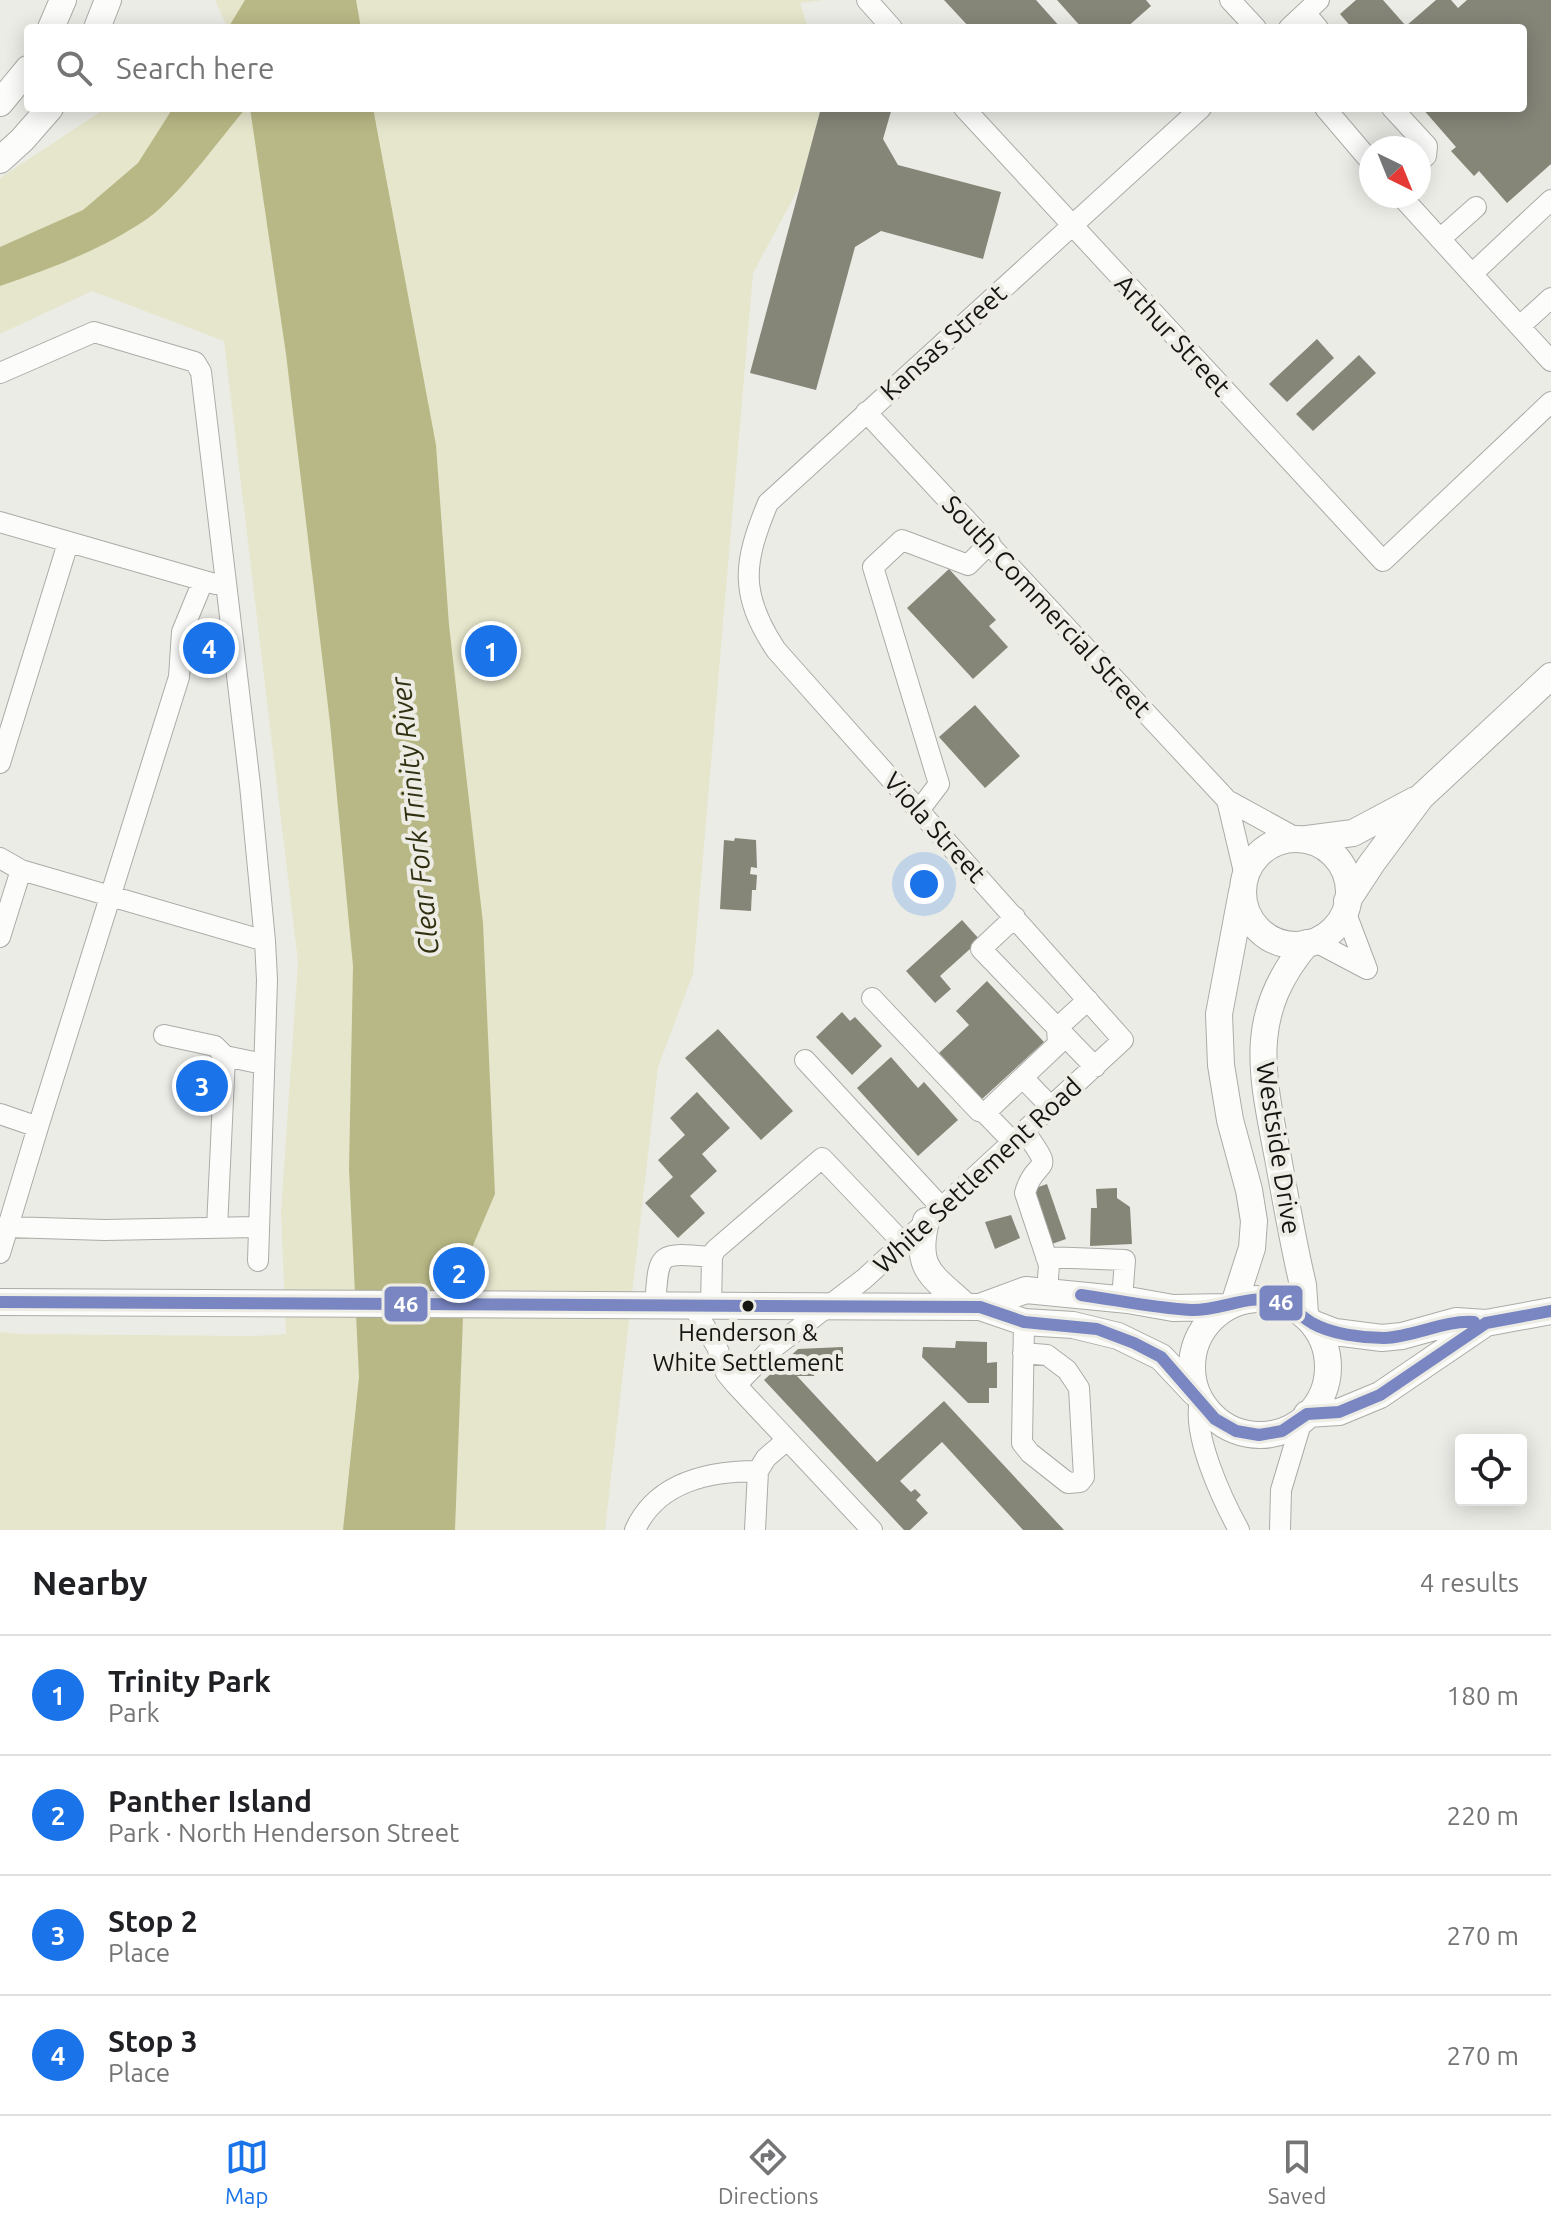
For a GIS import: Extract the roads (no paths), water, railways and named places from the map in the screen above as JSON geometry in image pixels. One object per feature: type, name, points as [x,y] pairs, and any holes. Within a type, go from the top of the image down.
[{"type":"main road","points":[[53,24],[63,0]]},
{"type":"main road","points":[[99,24],[108,0]]},
{"type":"main road","points":[[0,103],[24,74]]},
{"type":"main road","points":[[0,160],[46,112]]},
{"type":"main road","points":[[1421,797],[1353,833],[1278,842],[1264,849],[1253,859],[1244,884],[1244,905],[1251,921],[1262,933],[1277,942],[1294,945],[1326,935],[1338,923],[1372,863],[1421,797],[1551,676]]},
{"type":"main road","points":[[1302,839],[1331,852],[1341,864],[1347,878],[1346,906]]},
{"type":"main road","name":"Westside Drive","points":[[1229,1306],[1252,1248],[1254,1221],[1230,1120],[1221,1065],[1219,1014],[1244,884]]},
{"type":"main road","name":"Westside Drive","points":[[1308,1319],[1262,1060],[1270,1006],[1282,977],[1310,942]]},
{"type":"main road","points":[[934,1214],[921,1243],[924,1262],[928,1271],[973,1307]]},
{"type":"main road","points":[[973,1307],[1026,1290],[1193,1310],[1255,1299],[1276,1301],[1335,1332],[1382,1338],[1402,1336],[1456,1321],[1486,1323],[1551,1311]]},
{"type":"main road","points":[[0,1302],[973,1307],[1024,1322],[1073,1325],[1118,1336],[1161,1357],[1215,1419],[1236,1431],[1259,1435],[1282,1431],[1305,1417],[1324,1392],[1327,1374],[1323,1341],[1308,1319]]},
{"type":"main road","points":[[1198,1397],[1192,1356],[1200,1333],[1229,1306]]},
{"type":"main road","points":[[1305,1417],[1339,1412],[1380,1395],[1486,1323]]},
{"type":"street","points":[[867,0],[888,24]]},
{"type":"street","points":[[1230,0],[1252,24]]},
{"type":"street","points":[[1296,24],[1314,14]]},
{"type":"street","name":"Arthur Street","points":[[968,112],[1383,561],[1551,402]]},
{"type":"street","name":"Kansas Street","points":[[754,609],[748,588],[752,541],[768,503],[1197,112]]},
{"type":"street","points":[[1328,112],[1359,148]]},
{"type":"street","points":[[1396,112],[1418,136]]},
{"type":"street","points":[[1472,274],[1551,200]]},
{"type":"street","points":[[1440,239],[1476,207]]},
{"type":"street","points":[[1412,208],[1551,361]]},
{"type":"street","points":[[1520,326],[1551,298]]},
{"type":"street","points":[[0,373],[94,332],[195,362],[201,372],[265,941],[267,980],[258,1261]]},
{"type":"street","name":"South Commercial Street","points":[[866,412],[1227,800],[1302,839]]},
{"type":"street","points":[[0,522],[227,588]]},
{"type":"street","points":[[920,809],[939,784],[873,567],[902,540],[968,565],[990,543]]},
{"type":"street","points":[[0,763],[68,543]]},
{"type":"street","points":[[0,1253],[179,677],[182,632],[203,581]]},
{"type":"street","name":"Viola Street","points":[[754,609],[757,621],[776,650],[1123,1040]]},
{"type":"street","name":"South Commercial Street","points":[[1227,800],[1244,884]]},
{"type":"street","points":[[0,858],[21,870],[265,941]]},
{"type":"street","points":[[0,937],[21,870]]},
{"type":"street","points":[[1310,942],[1367,969],[1346,906]]},
{"type":"street","points":[[1015,917],[981,949],[1095,1067]]},
{"type":"street","points":[[872,998],[979,1111],[1019,1136],[1043,1157],[1043,1164],[1027,1184],[1025,1193],[1049,1265],[1047,1291]]},
{"type":"street","points":[[1057,1028],[1088,1000]]},
{"type":"street","points":[[985,1113],[1058,1044],[1057,1028]]},
{"type":"street","points":[[164,1035],[215,1046],[225,1056],[263,1064]]},
{"type":"street","name":"White Settlement Road","points":[[736,1385],[768,1352],[864,1279],[1123,1040]]},
{"type":"street","points":[[217,1228],[225,1056]]},
{"type":"street","points":[[805,1060],[934,1214]]},
{"type":"street","points":[[1023,1078],[1051,1107]]},
{"type":"street","points":[[0,1114],[38,1127]]},
{"type":"street","points":[[872,1530],[726,1373],[703,1307],[715,1250],[822,1158],[903,1243]]},
{"type":"street","points":[[8,1227],[51,1230],[259,1227]]},
{"type":"street","points":[[655,1306],[658,1265],[664,1258],[672,1255],[712,1257]]},
{"type":"street","points":[[1046,1257],[1125,1260],[1122,1300]]},
{"type":"street","points":[[1023,1353],[1047,1355],[1067,1370],[1079,1388],[1084,1477],[1080,1482],[1068,1483],[1022,1443],[1023,1353],[1024,1322]]},
{"type":"street","points":[[1198,1397],[1198,1412],[1209,1464],[1220,1495],[1239,1530]]},
{"type":"street","points":[[1280,1530],[1281,1490],[1305,1417]]},
{"type":"street","points":[[755,1530],[758,1471],[766,1458],[787,1440]]},
{"type":"street","points":[[635,1530],[642,1514],[693,1478],[725,1471],[758,1471]]},
{"type":"water","points":[[245,0],[356,0],[360,24],[230,24]]},
{"type":"water","points":[[170,112],[243,112],[186,182],[147,219],[76,257],[0,286],[0,247],[83,210],[138,163]]},
{"type":"water","name":"Clear Fork Trinity River","points":[[251,112],[374,112],[436,445],[449,625],[483,923],[495,1194],[465,1264],[455,1530],[343,1530],[359,1377],[349,1169],[353,966],[330,723],[286,354]]},
{"type":"place","name":"Stop 3","points":[[209,648]]},
{"type":"place","name":"Trinity Park","points":[[491,651]]},
{"type":"place","name":"Stop 2","points":[[202,1086]]},
{"type":"place","name":"Panther Island","points":[[459,1273]]},
{"type":"place","name":"Henderson & White Settlement","points":[[748,1306]]}]
